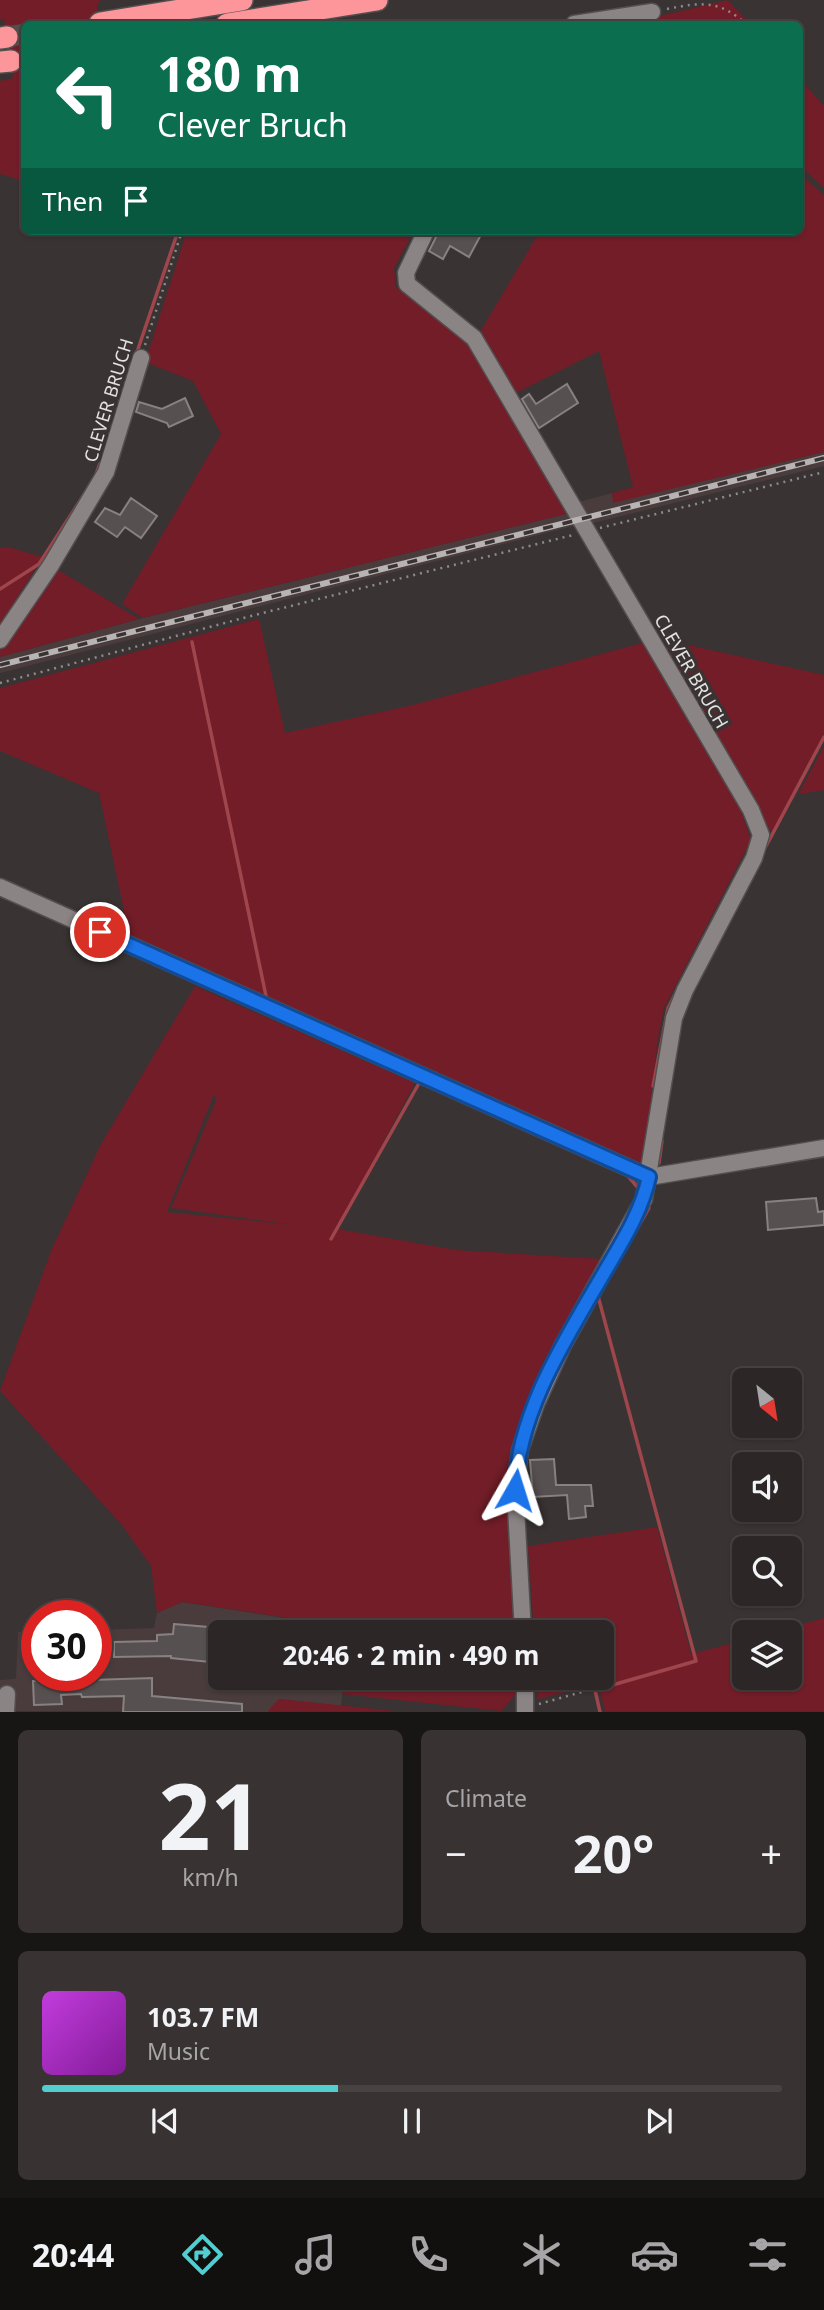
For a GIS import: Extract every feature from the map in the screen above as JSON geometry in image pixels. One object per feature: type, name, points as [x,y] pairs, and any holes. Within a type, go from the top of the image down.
[{"type":"highway","points":[[112,21],[242,0]]},
{"type":"highway","points":[[247,21],[377,0]]},
{"type":"street","points":[[594,21],[652,12]]},
{"type":"street","name":"CLEVER BRUCH","points":[[424,235],[406,273],[407,284],[474,338],[755,817],[761,835],[758,850],[685,990],[674,1018],[649,1177],[637,1214],[548,1376],[520,1450],[515,1490],[522,1620]]},
{"type":"street","name":"CLEVER BRUCH","points":[[0,640],[51,565],[106,472],[141,358]]},
{"type":"street","points":[[0,887],[649,1177],[824,1148]]},
{"type":"street","points":[[525,1690],[525,1710]]},
{"type":"street","points":[[6,1712],[7,1694]]},
{"type":"path","points":[[652,12],[703,2],[724,5],[743,21]]},
{"type":"path","name":"CLEVER BRUCH","points":[[141,358],[181,235]]},
{"type":"path","points":[[0,683],[251,616],[824,472]]},
{"type":"path","points":[[525,1710],[589,1690]]},
{"type":"shaded area","points":[[0,0],[101,0],[97,4],[100,21],[21,21],[21,180],[0,174],[0,81],[13,78],[4,19],[0,19]]},
{"type":"shaded area","points":[[728,0],[747,21],[638,21]]},
{"type":"shaded area","points":[[803,82],[824,106],[824,188],[803,169]]},
{"type":"shaded area","points":[[803,177],[824,195],[824,452],[613,503],[612,493],[633,487],[599,351],[512,395],[477,337],[538,235],[803,235]]},
{"type":"shaded area","points":[[186,235],[412,235],[394,268],[396,287],[471,340],[535,458],[570,513],[143,618],[122,604],[221,434],[193,381],[145,362]]},
{"type":"shaded area","points":[[824,452],[824,466],[593,523],[579,502],[612,493],[614,502]]},
{"type":"shaded area","points":[[570,513],[577,525],[0,673],[0,657],[143,618]]},
{"type":"shaded area","points":[[8,547],[43,557],[0,624],[0,548]]},
{"type":"shaded area","points":[[55,568],[139,619],[0,657],[0,648]]},
{"type":"shaded area","points":[[259,619],[285,733],[413,705],[642,643],[741,811],[751,840],[664,1008],[643,1167],[130,939],[99,793],[0,751],[0,688]]},
{"type":"shaded area","points":[[656,638],[824,675],[824,734],[772,833]]},
{"type":"shaded area","points":[[824,746],[824,790],[799,794],[799,793]]},
{"type":"shaded area","points":[[195,986],[415,1083],[337,1229],[456,1250],[602,1259],[533,1391],[513,1446],[506,1475],[514,1620],[303,1620],[183,1602],[157,1613],[151,1566],[121,1524],[0,1391],[51,1251],[101,1144]],"holes":[[[210,1094],[217,1098],[171,1208],[294,1225],[167,1212],[213,1097]]]},
{"type":"shaded area","points":[[657,1527],[691,1654],[732,1643],[732,1690],[802,1690],[802,1624],[824,1618],[824,1711],[605,1711],[600,1690],[614,1690],[614,1620],[533,1620],[528,1546]]},
{"type":"shaded area","points":[[182,1602],[298,1620],[208,1620],[208,1690],[343,1690],[341,1706],[279,1699],[268,1712],[0,1711],[0,1680],[16,1679],[18,1632],[21,1632],[21,1691],[112,1691],[112,1629],[154,1628],[157,1613]]},
{"type":"shaded area","points":[[342,1690],[517,1690],[501,1711],[342,1694]]},
{"type":"shaded area","points":[[538,1690],[574,1690],[538,1699]]},
{"type":"shaded area","points":[[279,1699],[395,1711],[268,1711]]},
{"type":"building","points":[[437,235],[481,235],[469,257],[450,246],[443,259],[429,251]]},
{"type":"building","points":[[567,384],[578,403],[539,428],[522,399],[529,394],[536,404]]},
{"type":"building","points":[[185,398],[193,416],[169,427],[167,423],[136,412],[139,402],[162,409]]},
{"type":"building","points":[[131,498],[157,516],[141,538],[125,527],[117,537],[95,522],[105,508],[120,515]]},
{"type":"building","points":[[816,1198],[818,1212],[824,1211],[824,1225],[768,1230],[766,1202]]},
{"type":"building","points":[[554,1459],[556,1485],[591,1485],[593,1506],[585,1506],[586,1517],[569,1519],[567,1495],[533,1497],[530,1460]]},
{"type":"building","points":[[174,1624],[208,1627],[208,1662],[171,1656],[114,1657],[114,1642],[157,1641],[157,1635],[173,1634]]},
{"type":"building","points":[[152,1678],[152,1696],[242,1704],[242,1712],[123,1712],[124,1696],[82,1697],[81,1694],[61,1695],[62,1704],[34,1705],[33,1691],[112,1691],[112,1679]]},
{"type":"waterway","points":[[136,355],[177,235]]},
{"type":"waterway","points":[[96,474],[103,455]]},
{"type":"waterway","points":[[0,589],[39,564],[85,493]]},
{"type":"waterway","points":[[192,642],[266,996]]},
{"type":"waterway","points":[[764,850],[824,737]]},
{"type":"waterway","points":[[653,1086],[668,1008],[704,937]]},
{"type":"waterway","points":[[331,1239],[418,1085]]},
{"type":"waterway","points":[[659,1163],[662,1141]]},
{"type":"waterway","points":[[628,1176],[639,1189]]},
{"type":"waterway","points":[[616,1266],[649,1208]]},
{"type":"waterway","points":[[600,1294],[598,1296],[696,1661],[595,1690],[600,1712]]},
{"type":"waterway","points":[[509,1484],[510,1467]]},
{"type":"tunnel","points":[[7,37],[21,35]]},
{"type":"railway","points":[[0,665],[824,458]]},
{"type":"route","points":[[100,932],[649,1177],[637,1214],[563,1345],[543,1386],[520,1450],[515,1490]]}]
